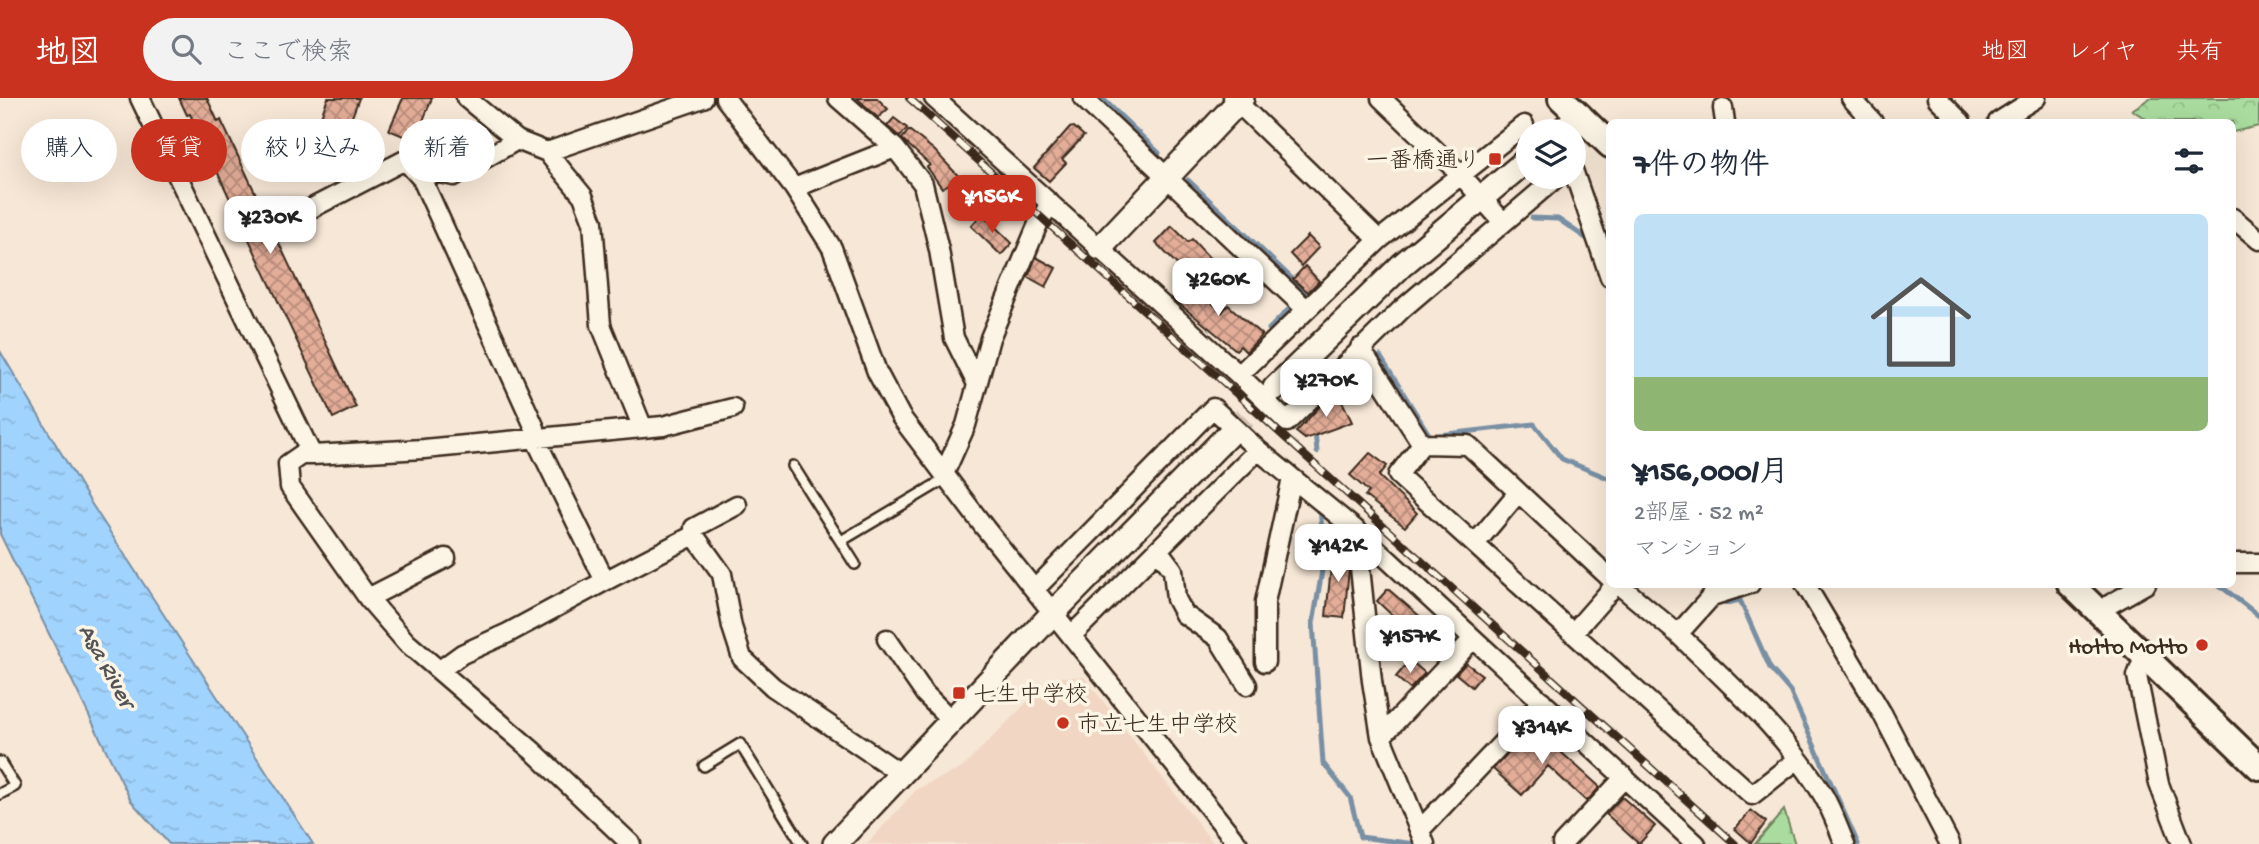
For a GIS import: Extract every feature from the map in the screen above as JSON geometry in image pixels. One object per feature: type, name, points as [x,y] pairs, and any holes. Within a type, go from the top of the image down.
[{"type":"main road","points":[[1561,98],[1569,119]]},
{"type":"main road","points":[[1586,132],[1606,143]]},
{"type":"main road","points":[[2074,588],[2259,767]]},
{"type":"street","points":[[140,98],[312,455]]},
{"type":"street","points":[[466,98],[517,140],[547,152],[583,197],[593,222],[601,325],[642,426]]},
{"type":"street","points":[[547,152],[703,98]]},
{"type":"street","points":[[725,98],[794,188],[832,248],[877,372],[901,416],[1238,844]]},
{"type":"street","points":[[838,98],[895,148],[923,184],[939,250],[954,338],[977,384]]},
{"type":"street","points":[[1083,98],[1306,309]]},
{"type":"street","points":[[1381,98],[1461,175],[1503,222]]},
{"type":"street","points":[[1851,98],[1870,119]]},
{"type":"street","points":[[1937,98],[1958,119]]},
{"type":"street","points":[[2003,119],[2036,98]]},
{"type":"street","points":[[1100,248],[1237,99],[1379,240]]},
{"type":"street","points":[[945,101],[1050,203],[1287,422],[1360,348],[1542,189]]},
{"type":"street","points":[[1239,375],[1379,240],[1516,131]]},
{"type":"street","points":[[495,153],[517,140]]},
{"type":"street","points":[[794,188],[895,148]]},
{"type":"street","points":[[312,208],[399,163]]},
{"type":"street","points":[[1275,388],[1402,265],[1516,169]]},
{"type":"street","points":[[423,182],[535,428],[535,438],[605,581]]},
{"type":"street","points":[[1580,189],[1606,265]]},
{"type":"street","points":[[946,476],[966,425],[990,338],[1038,224],[1050,203]]},
{"type":"street","points":[[2236,221],[2259,240]]},
{"type":"street","points":[[1360,348],[1422,444]]},
{"type":"street","points":[[631,844],[534,752],[406,642],[369,598],[290,487],[288,464],[301,455],[424,449],[663,426],[733,408]]},
{"type":"street","points":[[1035,589],[1213,408],[1258,450],[1356,530],[1472,640],[1695,843]]},
{"type":"street","points":[[835,844],[950,720],[1229,434]]},
{"type":"street","points":[[1422,444],[1468,445],[1517,494],[1606,574]]},
{"type":"street","points":[[1422,444],[1398,475],[1752,794],[1798,759]]},
{"type":"street","points":[[1072,635],[1258,450]]},
{"type":"street","points":[[1265,662],[1265,602],[1292,478]]},
{"type":"street","points":[[1475,544],[1517,494]]},
{"type":"street","points":[[737,505],[694,528],[694,535],[722,574],[732,627],[742,658],[773,687],[900,774]]},
{"type":"street","points":[[1356,530],[1371,681],[1381,737],[1400,790],[1422,837],[1542,701]]},
{"type":"street","points":[[440,670],[462,654],[508,633],[694,535]]},
{"type":"street","points":[[1158,550],[1173,570],[1177,599],[1184,614],[1218,638],[1247,685]]},
{"type":"street","points":[[369,598],[446,558]]},
{"type":"street","points":[[2236,563],[2259,563]]},
{"type":"street","points":[[1573,633],[1613,588]]},
{"type":"street","points":[[1622,588],[1678,634],[1768,722],[1824,796],[1845,844]]},
{"type":"street","points":[[1678,634],[1713,596],[1738,588]]},
{"type":"street","points":[[1807,588],[1882,715],[1950,844]]},
{"type":"street","points":[[2098,611],[2139,588]]},
{"type":"street","points":[[887,639],[925,694],[950,720]]},
{"type":"street","points":[[1381,737],[1472,640]]},
{"type":"street","points":[[2144,657],[2137,676],[2159,784],[2182,844]]},
{"type":"street","points":[[1563,844],[1625,777]]},
{"type":"lane","points":[[793,466],[855,564]]},
{"type":"lane","points":[[841,541],[946,476]]},
{"type":"lane","points":[[704,766],[740,744],[802,844]]},
{"type":"lane","points":[[0,762],[15,786],[0,794]]},
{"type":"shaded area","name":"市立七生中学校","points":[[1052,677],[1084,677],[1214,844],[867,844],[917,789],[962,768]]},
{"type":"green space","points":[[2150,98],[2259,98],[2259,126],[2236,131],[2236,119],[2146,119],[2132,110]]},
{"type":"green space","points":[[1784,810],[1795,844],[1755,844]]},
{"type":"water","name":"Asa River","points":[[0,351],[91,503],[313,844],[169,844],[131,801],[0,534]]},
{"type":"building","points":[[179,98],[207,98],[217,119],[192,119],[190,114],[187,115]]},
{"type":"building","points":[[328,98],[359,98],[351,119],[320,119]]},
{"type":"building","points":[[403,98],[432,98],[424,119],[399,119],[399,134],[389,130]]},
{"type":"building","points":[[857,98],[877,98],[888,109],[878,118]]},
{"type":"building","points":[[894,118],[907,128],[900,137],[887,126]]},
{"type":"building","points":[[1074,127],[1084,136],[1062,159],[1066,163],[1049,181],[1034,168],[1069,128]]},
{"type":"building","points":[[909,130],[934,150],[965,183],[959,189],[951,183],[942,188],[927,167],[930,165],[902,139]]},
{"type":"building","points":[[227,133],[241,163],[241,182],[250,182],[356,407],[333,418],[222,182],[227,182]]},
{"type":"building","points":[[982,214],[1012,243],[1001,255],[971,226]]},
{"type":"building","points":[[1172,226],[1188,242],[1192,239],[1215,264],[1197,285],[1156,243]]},
{"type":"building","points":[[1308,236],[1319,247],[1301,266],[1290,254]]},
{"type":"building","points":[[1036,257],[1056,268],[1046,287],[1028,277]]},
{"type":"building","points":[[1305,266],[1319,281],[1308,292],[1293,279]]},
{"type":"building","points":[[1188,281],[1222,312],[1228,305],[1262,335],[1246,352],[1240,346],[1236,350],[1172,298]]},
{"type":"building","points":[[1340,397],[1352,422],[1305,439],[1296,432],[1321,405]]},
{"type":"building","points":[[1370,453],[1387,466],[1379,476],[1417,513],[1405,527],[1365,496],[1369,492],[1350,475]]},
{"type":"building","points":[[1333,548],[1347,549],[1349,569],[1344,618],[1326,616]]},
{"type":"building","points":[[1388,589],[1430,625],[1417,639],[1377,601]]},
{"type":"building","points":[[1410,660],[1425,673],[1410,689],[1396,677]]},
{"type":"building","points":[[1466,663],[1482,675],[1472,687],[1456,674]]},
{"type":"building","points":[[1533,727],[1600,787],[1589,799],[1586,801],[1548,766],[1522,795],[1493,769]]},
{"type":"building","points":[[1622,797],[1655,826],[1639,844],[1606,814]]},
{"type":"building","points":[[1751,810],[1766,822],[1751,843],[1735,829]]},
{"type":"waterway","points":[[1102,98],[1159,153]]},
{"type":"waterway","points":[[1188,180],[1305,291]]},
{"type":"waterway","points":[[1532,218],[1558,219],[1593,243]]},
{"type":"waterway","points":[[1269,329],[1288,310]]},
{"type":"waterway","points":[[1380,356],[1430,436],[1534,424],[1562,459],[1606,477]]},
{"type":"waterway","points":[[1315,431],[1317,452]]},
{"type":"waterway","points":[[1320,506],[1324,559],[1313,623],[1323,763],[1350,797],[1360,837],[1415,844]]},
{"type":"waterway","points":[[2223,588],[2259,616]]},
{"type":"waterway","points":[[1726,603],[1740,600],[1770,668],[1790,691],[1858,844]]},
{"type":"tunnel","points":[[1229,434],[1275,388]]},
{"type":"railway","points":[[909,98],[1735,844]]},
{"type":"place","name":"一番橋通り","points":[[1495,159]]},
{"type":"place","name":"Hotto Motto","points":[[2202,645]]},
{"type":"place","name":"七生中学校","points":[[959,693]]},
{"type":"place","name":"市立七生中学校","points":[[1063,723]]}]
